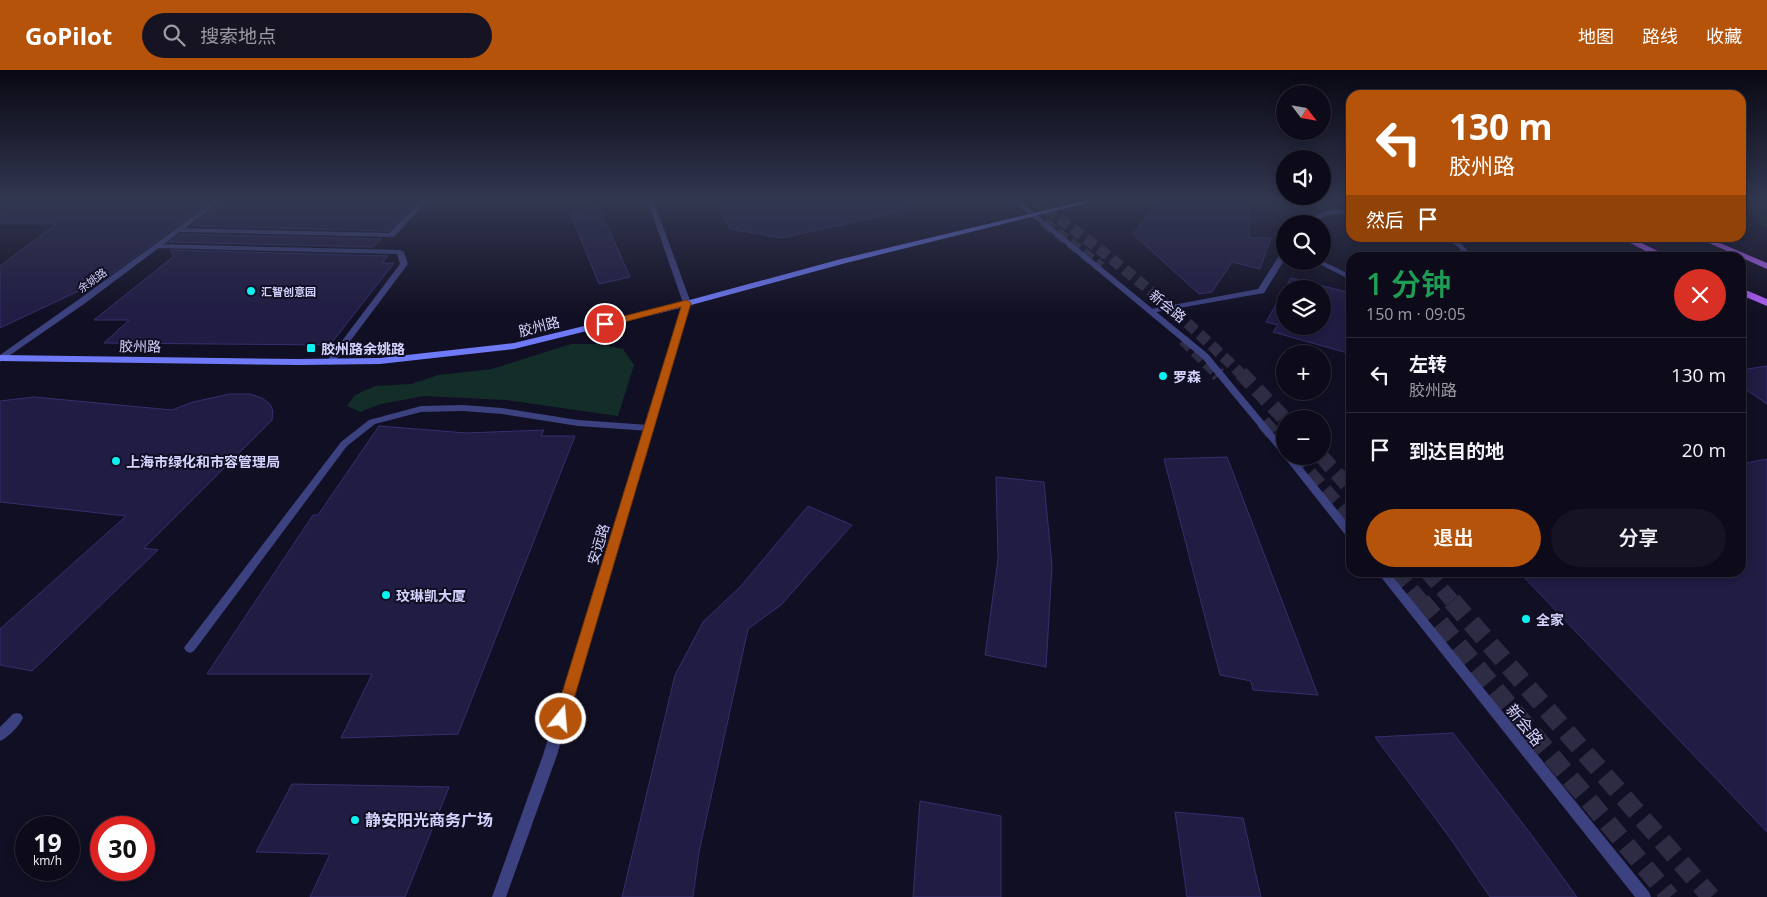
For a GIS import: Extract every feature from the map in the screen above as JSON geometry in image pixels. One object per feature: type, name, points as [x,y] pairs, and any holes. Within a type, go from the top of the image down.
[{"type":"main road","points":[[1634,242],[1655,252]]},
{"type":"main road","points":[[1711,242],[1734,252]]},
{"type":"main road","points":[[1746,257],[1767,266]]},
{"type":"main road","points":[[1746,293],[1767,303]]},
{"type":"street","name":"余姚路","points":[[1,358],[169,238]]},
{"type":"street","points":[[664,238],[687,303]]},
{"type":"street","name":"胶州路","points":[[1,358],[380,361],[514,346],[687,303],[844,261],[943,238]]},
{"type":"street","name":"新会路","points":[[1061,238],[1205,356],[1276,442]]},
{"type":"street","points":[[1455,242],[1465,252]]},
{"type":"street","points":[[157,246],[400,252],[404,264],[330,362]]},
{"type":"street","points":[[1151,311],[1261,291],[1276,268]]},
{"type":"street","points":[[1331,268],[1346,276]]},
{"type":"street","name":"安远路","points":[[499,897],[550,755],[687,303]]},
{"type":"street","points":[[190,648],[344,444],[372,422],[421,409],[463,408],[502,411],[578,423],[648,428]]},
{"type":"street","points":[[1295,465],[1346,528]]},
{"type":"street","name":"新会路","points":[[1386,577],[1644,897]]},
{"type":"street","points":[[0,735],[17,718]]},
{"type":"green space","points":[[571,344],[599,344],[623,349],[634,365],[618,416],[506,400],[424,396],[381,404],[360,412],[347,406],[355,395],[375,386],[411,384],[438,375],[492,369]]},
{"type":"building","points":[[38,238],[161,238],[106,278],[0,328],[0,266]]},
{"type":"building","points":[[176,238],[382,239],[373,247],[169,242]]},
{"type":"building","points":[[580,238],[613,238],[630,277],[599,284]]},
{"type":"building","points":[[1137,238],[1271,238],[1260,269],[1232,262],[1212,292],[1199,294]]},
{"type":"building","name":"汇智创意园","points":[[170,250],[388,256],[382,263],[394,263],[330,345],[104,343],[129,320],[94,320],[174,256]]},
{"type":"building","points":[[1331,288],[1346,292],[1346,353],[1331,348],[1331,345],[1319,345],[1284,335],[1331,335]]},
{"type":"building","points":[[1276,304],[1276,324],[1266,322]]},
{"type":"building","points":[[1767,366],[1767,404],[1746,389],[1746,369]]},
{"type":"building","name":"上海市绿化和市容管理局","points":[[230,394],[250,394],[262,398],[270,404],[273,411],[272,420],[144,548],[158,550],[32,671],[0,665],[0,629],[126,516],[0,502],[0,401],[34,397],[172,410],[193,402]]},
{"type":"building","name":"玟琳凯大厦","points":[[379,426],[466,433],[544,430],[541,436],[575,436],[458,734],[341,738],[372,674],[207,674],[313,515],[318,515]]},
{"type":"building","points":[[1227,457],[1318,695],[1253,690],[1251,681],[1220,675],[1164,459]]},
{"type":"building","points":[[1767,459],[1767,832],[1524,577],[1746,577],[1746,463]]},
{"type":"building","points":[[996,477],[1044,482],[1052,566],[1046,667],[985,655],[998,559]]},
{"type":"building","points":[[808,506],[852,525],[781,605],[748,629],[699,852],[693,897],[622,897],[675,675],[703,622],[741,586]]},
{"type":"building","points":[[1453,733],[1577,897],[1490,897],[1450,838],[1375,737]]},
{"type":"building","name":"静安阳光商务广场","points":[[292,784],[449,787],[405,897],[310,897],[330,854],[256,852]]},
{"type":"building","points":[[920,801],[1001,816],[1001,897],[913,897]]},
{"type":"building","points":[[1175,812],[1243,818],[1261,897],[1187,897]]},
{"type":"tunnel","points":[[1064,238],[1101,267]]},
{"type":"tunnel","points":[[1085,238],[1141,283],[1242,375]]},
{"type":"tunnel","points":[[1183,340],[1218,375]]},
{"type":"tunnel","points":[[1241,373],[1276,410]]},
{"type":"tunnel","points":[[1263,422],[1276,436]]},
{"type":"tunnel","points":[[1302,465],[1346,514]]},
{"type":"tunnel","points":[[1329,465],[1346,484]]},
{"type":"tunnel","points":[[1401,577],[1422,602]]},
{"type":"tunnel","points":[[1431,577],[1453,602]]},
{"type":"tunnel","points":[[1421,601],[1670,897]]},
{"type":"tunnel","points":[[1452,601],[1711,897]]},
{"type":"place","name":"汇智创意园","points":[[251,291]]},
{"type":"place","name":"胶州路余姚路","points":[[311,348]]},
{"type":"place","name":"罗森","points":[[1163,376]]},
{"type":"place","name":"上海市绿化和市容管理局","points":[[116,461]]},
{"type":"place","name":"玟琳凯大厦","points":[[386,595]]},
{"type":"place","name":"全家","points":[[1526,619]]},
{"type":"place","name":"静安阳光商务广场","points":[[355,820]]},
{"type":"route","points":[[561,719],[687,303],[605,324]]}]
